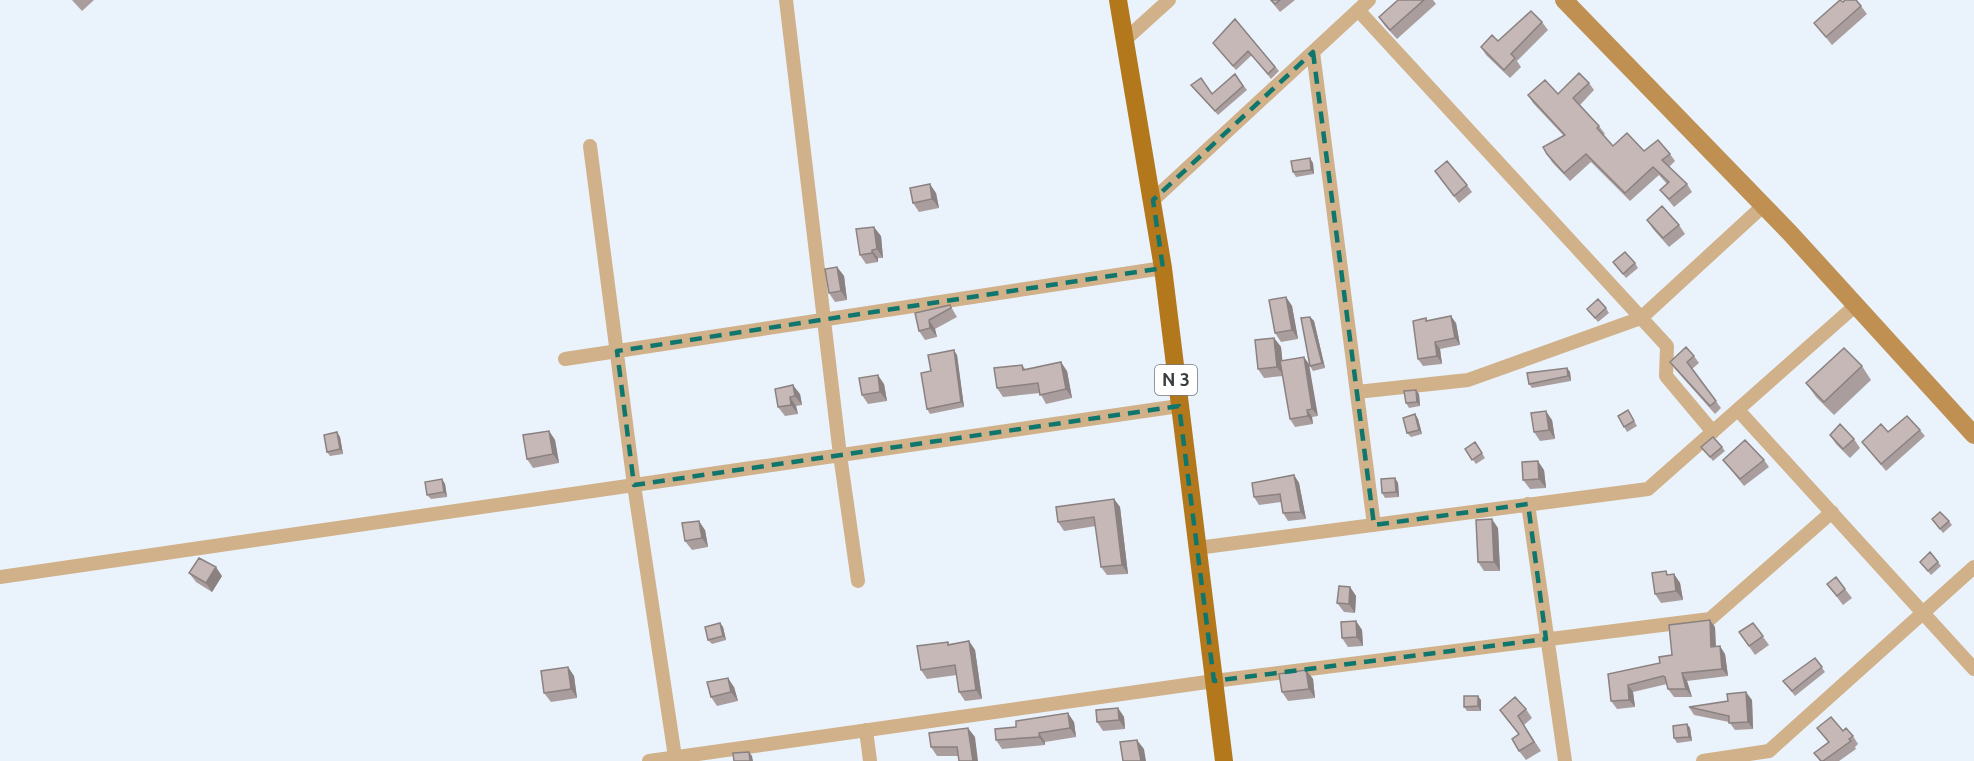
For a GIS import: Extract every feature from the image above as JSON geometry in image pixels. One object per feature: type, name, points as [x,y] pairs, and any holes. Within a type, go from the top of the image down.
[{"type":"main road","name":"N 3","points":[[1119,0],[1163,268],[1224,761]]},
{"type":"main road","points":[[1564,0],[1763,206],[1974,435]]},
{"type":"street","points":[[786,0],[840,455],[858,581]]},
{"type":"street","points":[[1126,38],[1169,0]]},
{"type":"street","points":[[1153,200],[1369,0]]},
{"type":"street","points":[[1358,10],[1667,346],[1666,375],[1713,432]]},
{"type":"street","points":[[1313,52],[1374,525]]},
{"type":"street","points":[[590,146],[634,485],[675,757]]},
{"type":"street","points":[[1357,392],[1468,380],[1641,318],[1763,206]]},
{"type":"street","points":[[565,359],[1163,268]]},
{"type":"street","points":[[1197,548],[1648,489],[1856,305]]},
{"type":"street","points":[[0,578],[1179,406]]},
{"type":"street","points":[[1738,410],[1974,669]]},
{"type":"street","points":[[1528,504],[1565,761]]},
{"type":"street","points":[[648,761],[1214,681],[1710,619],[1832,512]]},
{"type":"street","points":[[1703,761],[1769,751],[1974,567]]},
{"type":"street","points":[[866,730],[870,761]]},
{"type":"highlighted area","points":[[1313,52],[1374,525],[1528,504],[1546,639],[1214,681],[1179,406],[634,485],[617,351],[1163,268],[1153,200]]},
{"type":"building","points":[[1398,0],[1424,0],[1390,30],[1379,17]]},
{"type":"building","points":[[1840,0],[1843,2],[1856,0],[1861,6],[1826,37],[1814,23]]},
{"type":"building","points":[[1531,11],[1542,22],[1511,54],[1515,58],[1504,70],[1481,47],[1492,35],[1498,41]]},
{"type":"building","points":[[1235,19],[1275,67],[1268,74],[1248,51],[1233,66],[1213,43]]},
{"type":"building","points":[[1579,73],[1589,83],[1573,98],[1599,126],[1597,128],[1613,146],[1627,133],[1644,151],[1658,140],[1670,154],[1662,160],[1687,184],[1669,199],[1660,190],[1669,182],[1653,167],[1625,193],[1586,154],[1564,173],[1543,147],[1565,135],[1528,95],[1545,80],[1558,94]]},
{"type":"building","points":[[1235,74],[1243,86],[1215,111],[1191,85],[1201,78],[1212,94]]},
{"type":"building","points":[[1310,158],[1311,170],[1293,172],[1291,161]]},
{"type":"building","points":[[1447,161],[1467,185],[1454,196],[1435,171]]},
{"type":"building","points":[[930,184],[932,199],[913,203],[910,188]]},
{"type":"building","points":[[1662,206],[1679,225],[1663,238],[1647,220]]},
{"type":"building","points":[[874,227],[877,249],[872,250],[872,253],[860,255],[856,229]]},
{"type":"building","points":[[1625,252],[1635,263],[1623,274],[1613,262]]},
{"type":"building","points":[[837,267],[841,291],[829,293],[825,269]]},
{"type":"building","points":[[1286,297],[1292,330],[1275,333],[1269,300]]},
{"type":"building","points":[[1598,299],[1606,308],[1595,318],[1587,309]]},
{"type":"building","points":[[950,305],[951,308],[929,320],[930,328],[919,331],[915,313]]},
{"type":"building","points":[[1451,316],[1455,338],[1435,342],[1437,356],[1418,359],[1413,321]]},
{"type":"building","points":[[1310,317],[1322,363],[1310,366],[1301,318]]},
{"type":"building","points":[[1274,338],[1277,367],[1258,369],[1255,340]]},
{"type":"building","points":[[1686,347],[1694,356],[1687,362],[1716,401],[1710,406],[1670,362]]},
{"type":"building","points":[[1844,348],[1862,366],[1824,402],[1806,383]]},
{"type":"building","points":[[954,350],[961,402],[927,409],[921,373],[931,371],[928,355]]},
{"type":"building","points":[[1304,357],[1312,409],[1307,410],[1308,416],[1290,419],[1280,361]]},
{"type":"building","points":[[1061,362],[1066,389],[1040,395],[1038,383],[997,388],[994,368],[1022,365],[1023,370]]},
{"type":"building","points":[[1567,368],[1568,376],[1529,384],[1527,373]]},
{"type":"building","points":[[878,375],[880,392],[862,395],[859,378]]},
{"type":"building","points":[[793,385],[795,396],[790,397],[791,405],[778,407],[775,389]]},
{"type":"building","points":[[1416,390],[1417,402],[1406,403],[1404,391]]},
{"type":"building","points":[[1628,410],[1634,421],[1624,427],[1618,416]]},
{"type":"building","points":[[1546,411],[1549,430],[1534,432],[1531,413]]},
{"type":"building","points":[[1415,414],[1419,430],[1407,433],[1403,418]]},
{"type":"building","points":[[1907,416],[1920,430],[1881,464],[1862,442],[1881,424],[1888,432]]},
{"type":"building","points":[[1840,424],[1854,439],[1843,449],[1830,435]]},
{"type":"building","points":[[549,431],[553,454],[527,459],[523,435]]},
{"type":"building","points":[[337,432],[340,449],[327,452],[324,435]]},
{"type":"building","points":[[1713,437],[1722,447],[1710,457],[1701,447]]},
{"type":"building","points":[[1745,440],[1764,460],[1740,479],[1723,460]]},
{"type":"building","points":[[1475,442],[1482,453],[1472,460],[1465,449]]},
{"type":"building","points":[[1538,461],[1539,479],[1523,480],[1522,462]]},
{"type":"building","points":[[1294,475],[1301,512],[1283,513],[1280,494],[1254,497],[1252,483]]},
{"type":"building","points":[[1395,478],[1396,492],[1382,493],[1381,479]]},
{"type":"building","points":[[442,479],[444,492],[427,495],[425,482]]},
{"type":"building","points":[[1114,499],[1122,565],[1101,567],[1094,517],[1058,522],[1056,507]]},
{"type":"building","points":[[1940,512],[1949,521],[1940,529],[1932,519]]},
{"type":"building","points":[[1492,519],[1494,562],[1478,562],[1476,520]]},
{"type":"building","points":[[699,521],[702,538],[685,541],[682,523]]},
{"type":"building","points":[[1930,552],[1938,562],[1928,571],[1920,562]]},
{"type":"building","points":[[199,558],[216,567],[206,583],[189,573]]},
{"type":"building","points":[[1666,571],[1667,575],[1674,574],[1676,591],[1655,594],[1652,573]]},
{"type":"building","points":[[1836,577],[1845,589],[1837,596],[1827,584]]},
{"type":"building","points":[[1339,586],[1350,587],[1349,604],[1337,603]]},
{"type":"building","points":[[1710,620],[1711,647],[1720,646],[1722,669],[1682,673],[1686,689],[1668,689],[1663,676],[1628,685],[1629,700],[1611,701],[1608,674],[1660,663],[1659,657],[1672,655],[1669,625]]},
{"type":"building","points":[[1356,621],[1357,637],[1342,638],[1341,622]]},
{"type":"building","points":[[720,623],[723,636],[708,640],[705,627]]},
{"type":"building","points":[[1753,623],[1763,636],[1749,646],[1739,632]]},
{"type":"building","points":[[969,641],[976,690],[959,692],[955,665],[921,670],[917,646],[948,642],[948,645]]},
{"type":"building","points":[[1815,658],[1822,667],[1792,691],[1783,681]]},
{"type":"building","points":[[568,667],[571,689],[544,693],[541,671]]},
{"type":"building","points":[[1306,670],[1309,689],[1282,692],[1279,674]]},
{"type":"building","points":[[728,678],[731,692],[711,697],[707,682]]},
{"type":"building","points":[[1746,692],[1748,722],[1729,723],[1729,716],[1689,707],[1728,701],[1727,694]]},
{"type":"building","points":[[1464,696],[1478,696],[1478,706],[1464,707]]},
{"type":"building","points":[[1515,697],[1526,709],[1518,716],[1534,742],[1519,751],[1512,739],[1519,734],[1500,710]]},
{"type":"building","points":[[1118,708],[1119,720],[1097,722],[1096,710]]},
{"type":"building","points":[[1068,713],[1070,728],[1039,733],[1039,737],[996,740],[995,729],[1016,727],[1016,721]]},
{"type":"building","points":[[1831,717],[1843,731],[1846,728],[1853,736],[1849,739],[1851,741],[1821,761],[1814,753],[1829,742],[1817,728]]},
{"type":"building","points":[[1687,724],[1689,737],[1674,738],[1673,726]]},
{"type":"building","points":[[968,728],[973,761],[959,761],[957,747],[931,747],[929,733]]},
{"type":"building","points":[[1137,740],[1141,761],[1123,761],[1120,742]]},
{"type":"building","points":[[749,752],[750,761],[734,761],[733,753]]}]
